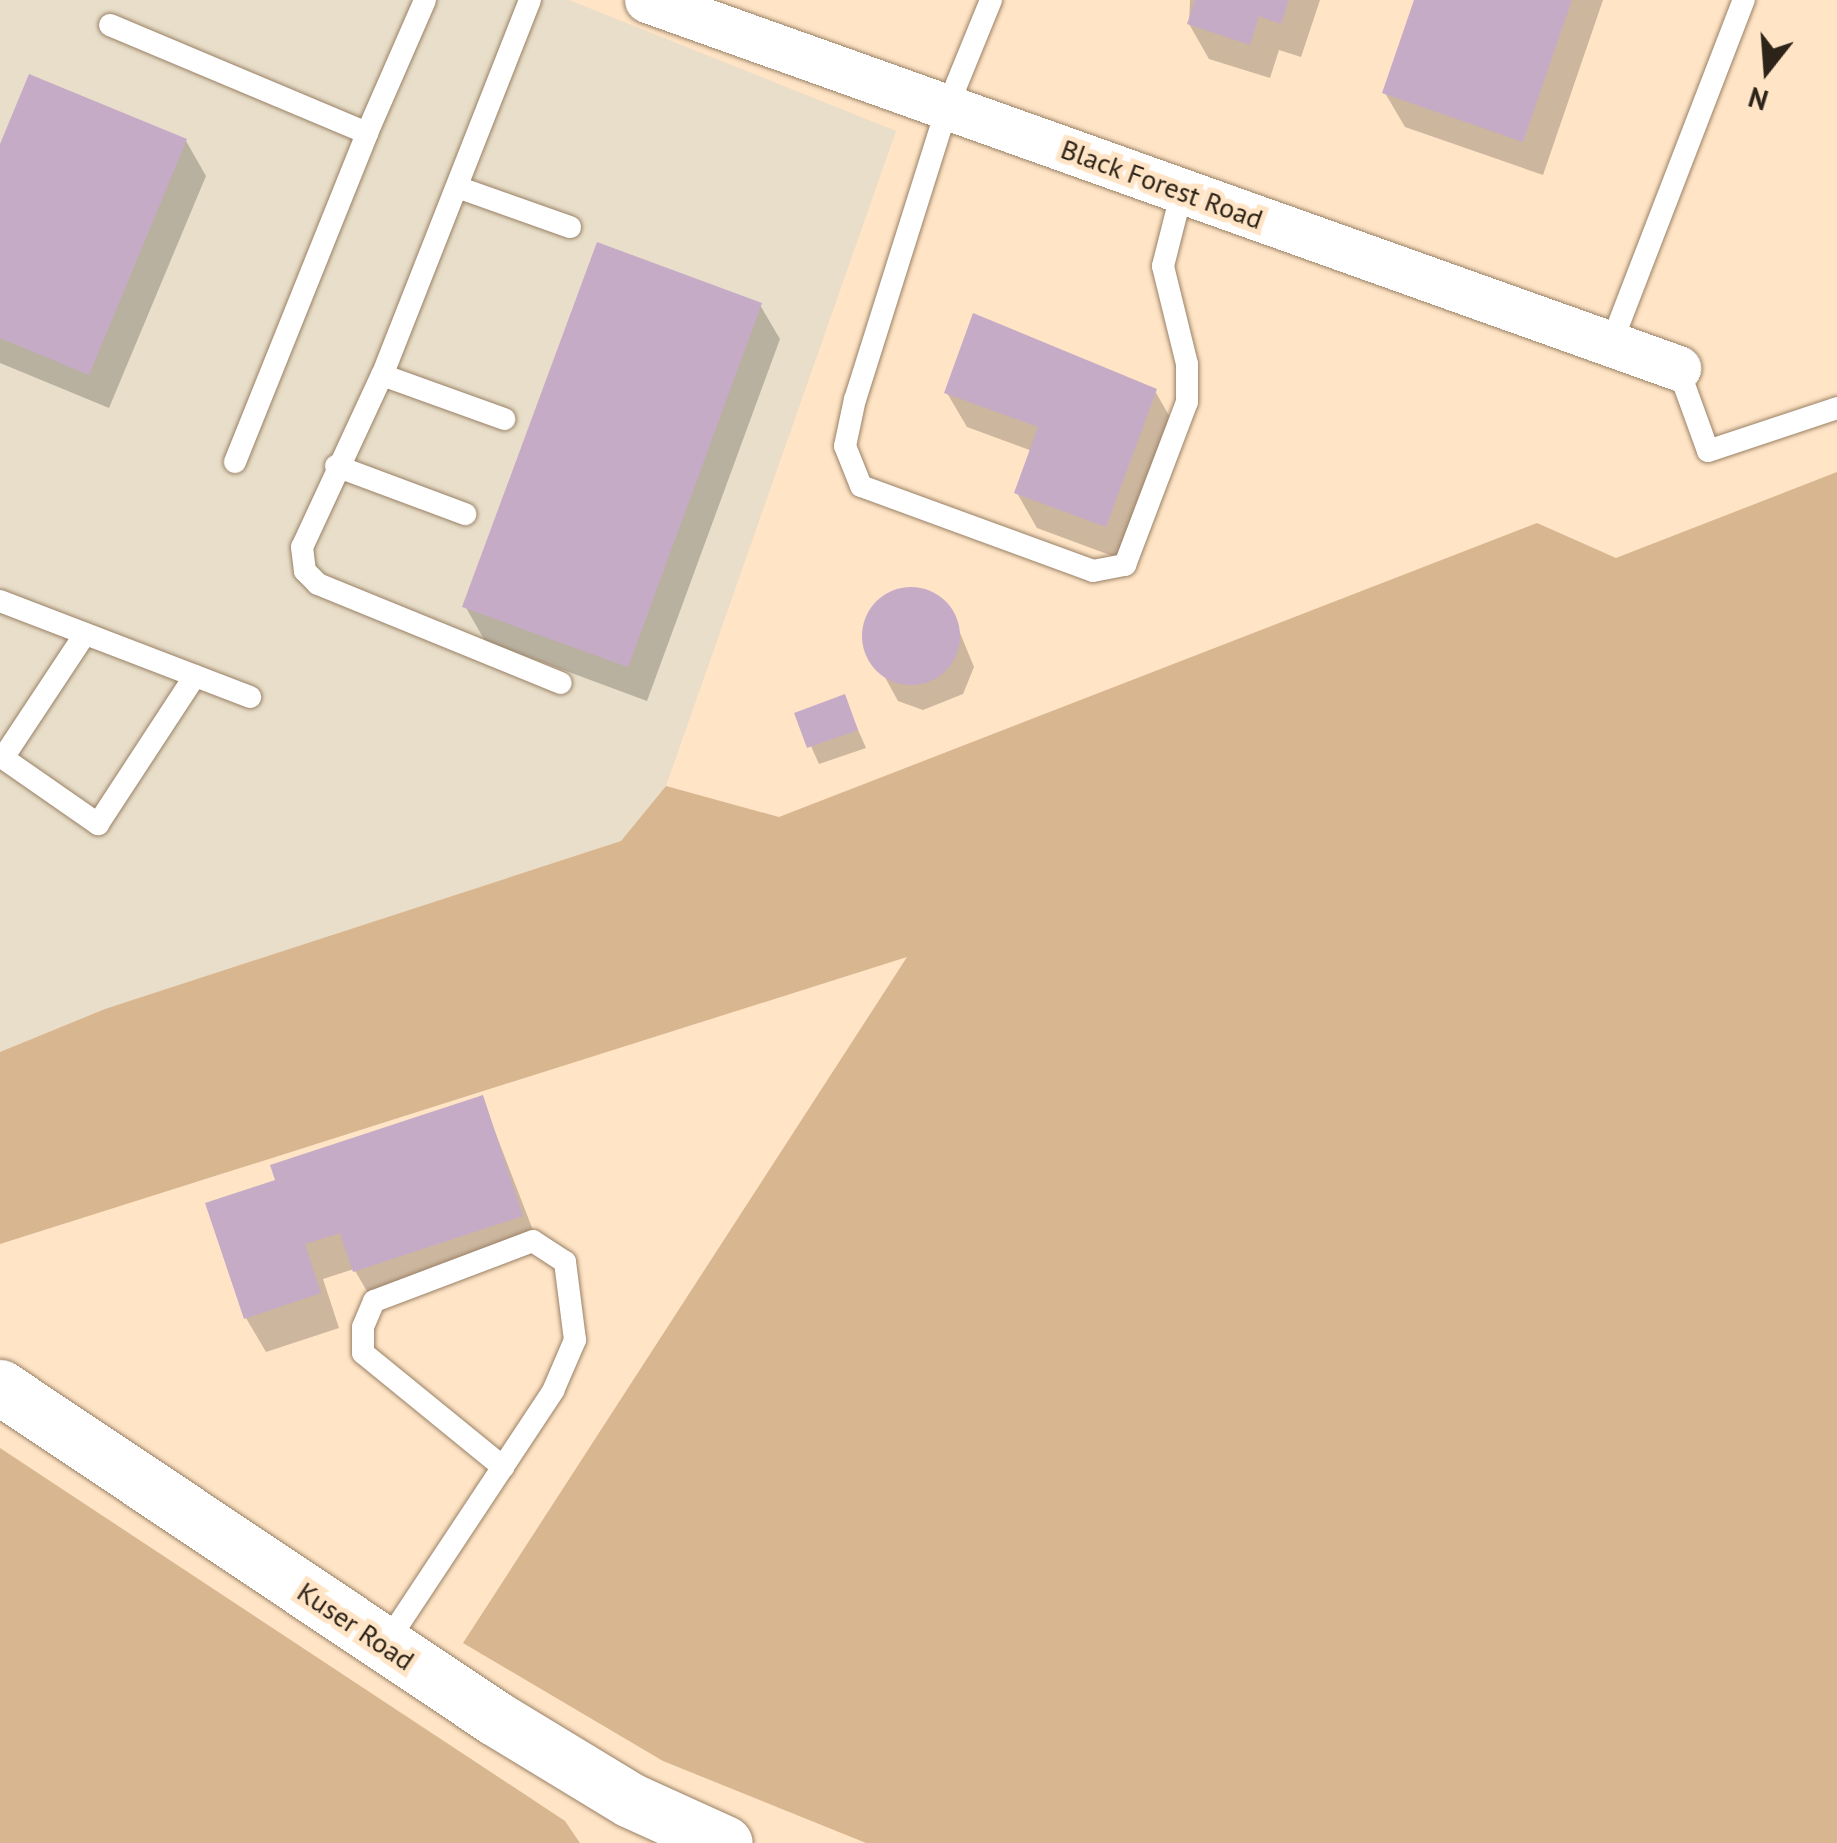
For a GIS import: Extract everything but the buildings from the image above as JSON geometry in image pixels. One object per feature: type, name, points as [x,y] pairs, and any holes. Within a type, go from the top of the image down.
[{"type":"street","name":"Black Forest Road","points":[[647,0],[1678,368]]},
{"type":"street","name":"Kuser Road","points":[[0,1387],[385,1645],[630,1800],[725,1843]]},
{"type":"lane","points":[[235,462],[424,0]]},
{"type":"lane","points":[[530,0],[382,375],[336,466],[302,547],[305,572],[561,684]]},
{"type":"lane","points":[[991,0],[947,108],[855,400],[848,468],[890,502],[1092,571],[1126,565],[1187,402],[1188,364],[1162,266],[1182,192]]},
{"type":"lane","points":[[1611,344],[1744,0]]},
{"type":"lane","points":[[110,25],[367,133]]},
{"type":"lane","points":[[457,187],[570,226]]},
{"type":"lane","points":[[1678,368],[1708,451],[1837,408]]},
{"type":"lane","points":[[382,375],[504,419]]},
{"type":"lane","points":[[336,466],[465,514]]},
{"type":"lane","points":[[0,601],[250,697]]},
{"type":"lane","points":[[85,634],[3,758],[98,824],[195,676]]},
{"type":"lane","points":[[385,1645],[502,1467],[575,1340],[565,1262],[533,1241],[374,1301],[363,1327],[363,1353],[502,1467]]},
{"type":"shaded area","points":[[0,0],[569,0],[896,131],[666,786],[621,841],[106,1009],[0,1052]]},
{"type":"shaded area","points":[[1837,472],[1837,1843],[866,1843],[663,1761],[463,1643],[907,957],[0,1244],[0,1052],[105,1009],[621,841],[666,786],[779,817],[1537,523],[1616,558]]},
{"type":"shaded area","points":[[0,1448],[565,1821],[580,1843],[0,1843]]}]
